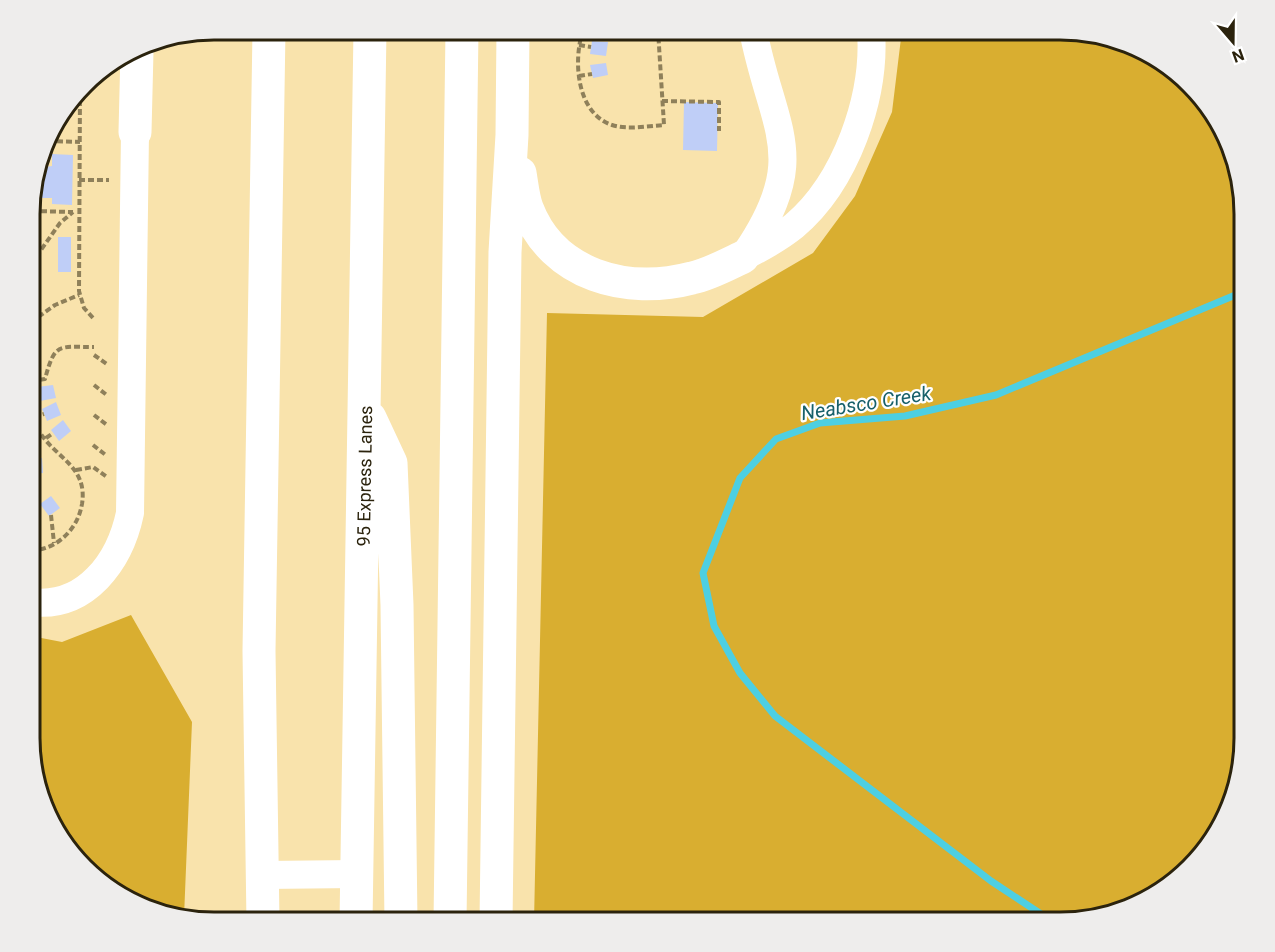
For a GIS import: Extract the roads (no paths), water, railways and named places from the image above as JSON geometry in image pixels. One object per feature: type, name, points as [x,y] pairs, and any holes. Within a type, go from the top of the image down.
[{"type":"highway","points":[[262,911],[259,651],[269,40]]},
{"type":"highway","name":"95 Express Lanes","points":[[356,911],[366,411],[370,40]]},
{"type":"highway","points":[[450,911],[462,40]]},
{"type":"highway","points":[[496,911],[505,252],[512,135],[513,40]]},
{"type":"highway","points":[[135,132],[137,59]]},
{"type":"highway","points":[[512,135],[527,207],[538,230],[553,249],[572,265],[607,280],[644,285],[692,278],[743,257]]},
{"type":"highway","points":[[366,411],[391,463],[397,605],[402,911]]},
{"type":"highway","points":[[240,911],[243,842],[259,651]]},
{"type":"lane","points":[[743,257],[775,204],[783,162],[777,118],[756,41]]},
{"type":"lane","points":[[743,257],[770,244],[795,226],[816,204],[833,179],[860,114],[870,66],[871,41]]},
{"type":"lane","points":[[41,602],[54,601],[75,595],[90,586],[115,556],[125,533],[130,513],[135,132]]},
{"type":"lane","points":[[263,874],[357,874]]},
{"type":"waterway","name":"Neabsco Creek","points":[[1038,912],[991,881],[775,716],[740,673],[714,626],[703,573],[740,478],[776,439],[820,423],[905,416],[996,395],[1234,296]]}]
